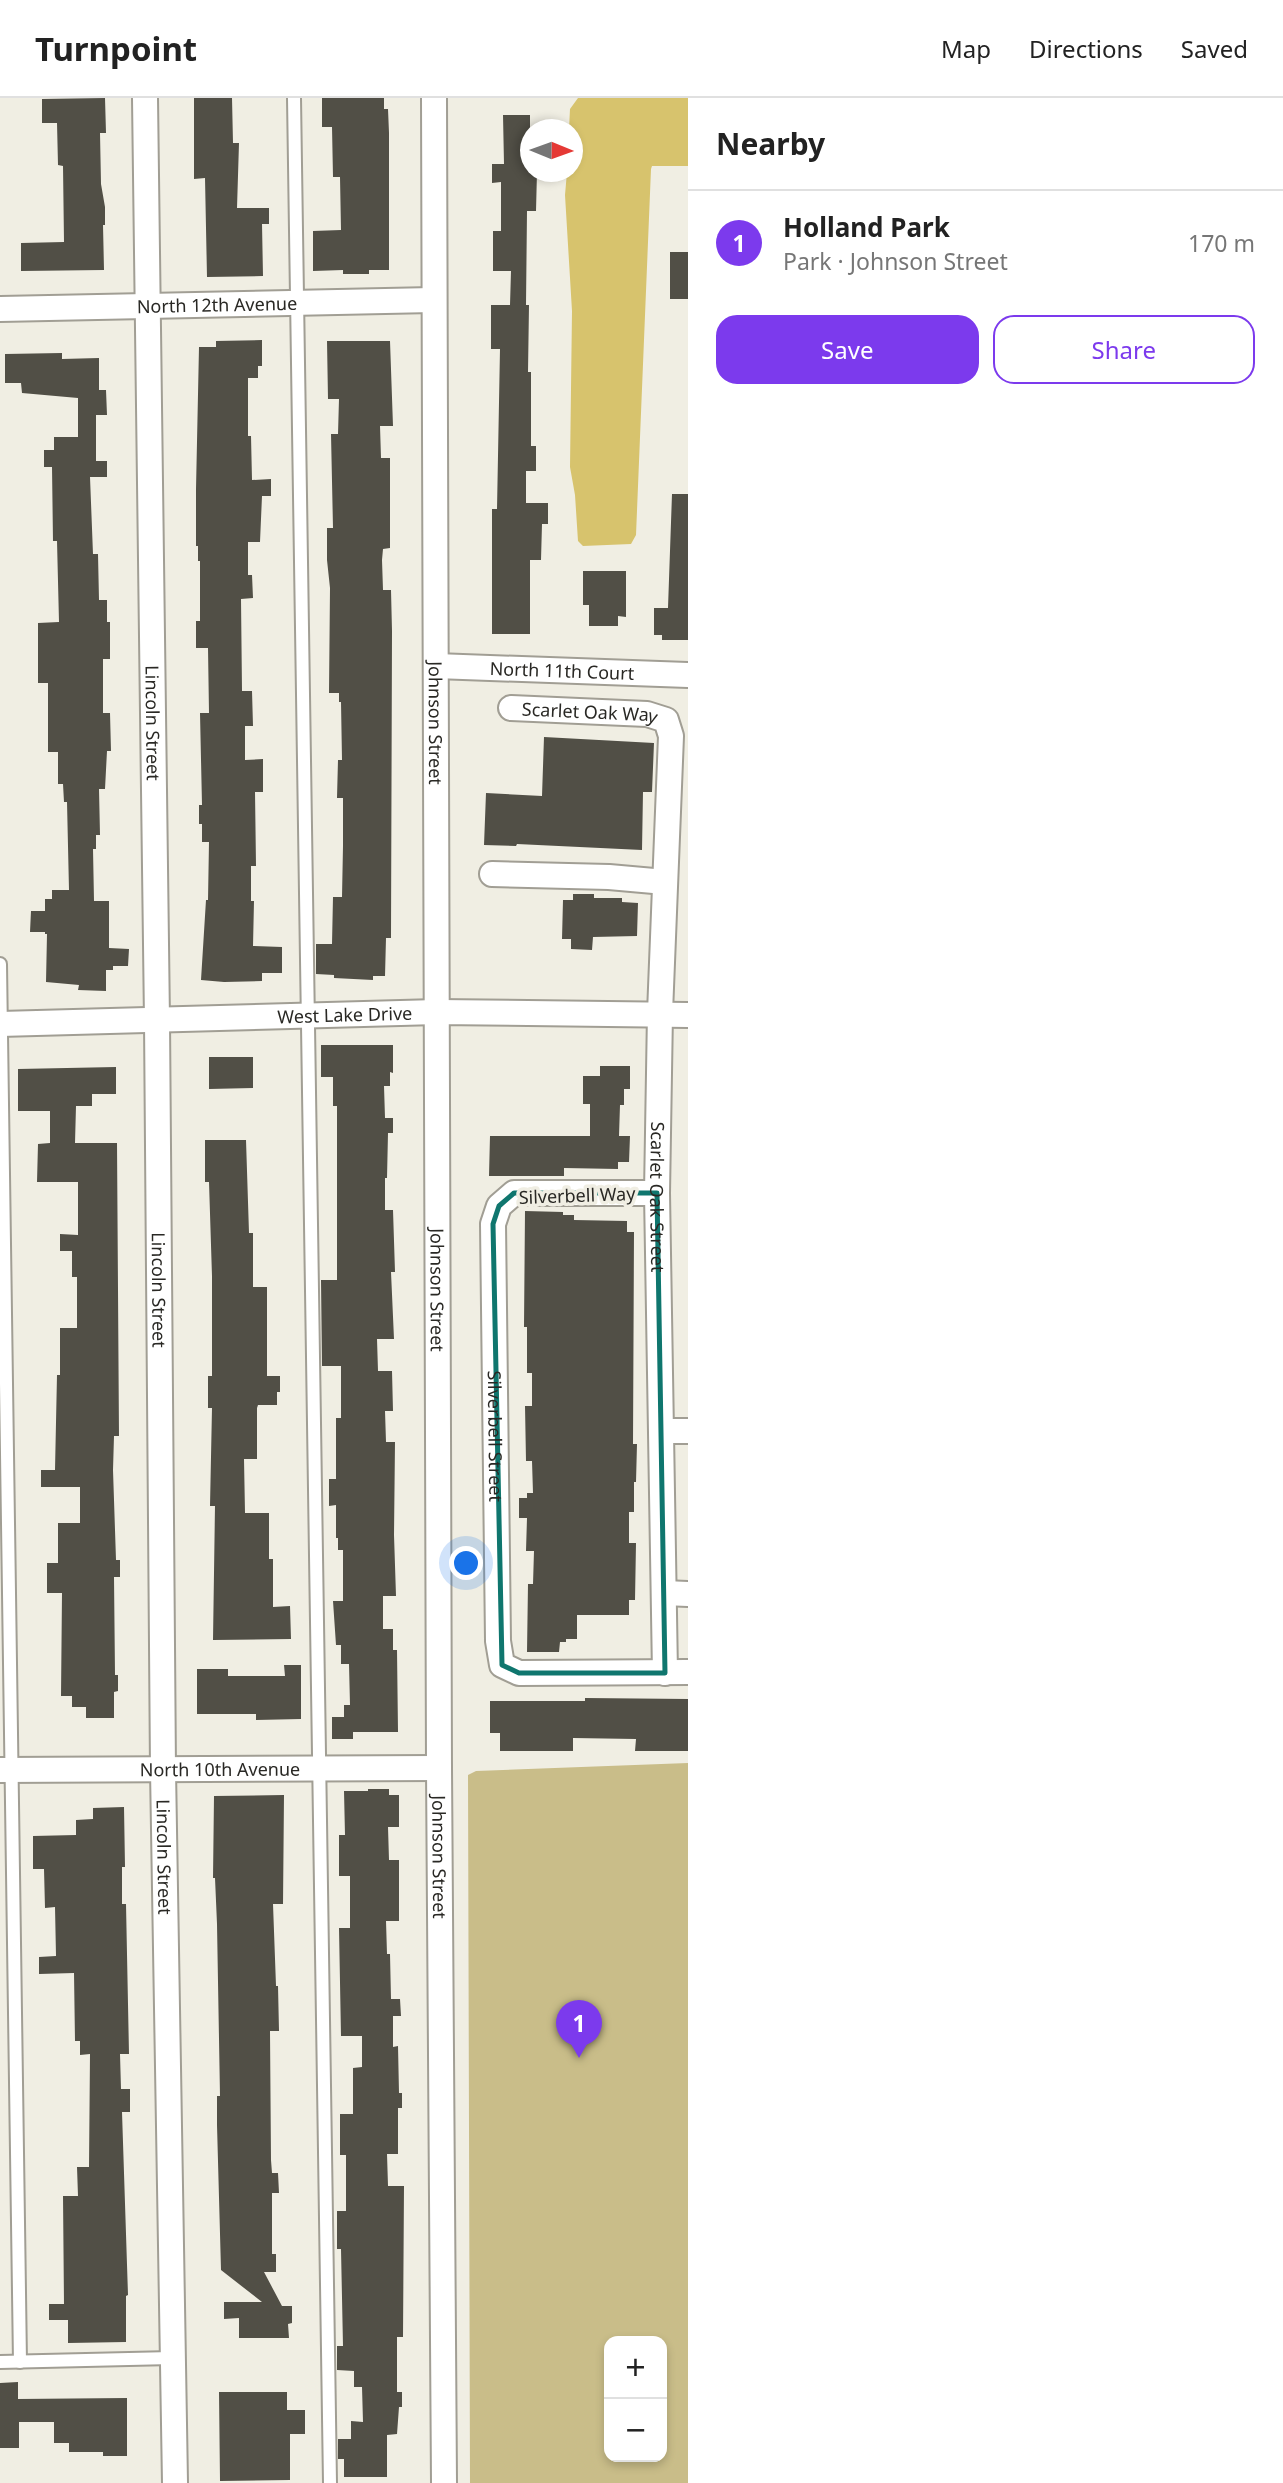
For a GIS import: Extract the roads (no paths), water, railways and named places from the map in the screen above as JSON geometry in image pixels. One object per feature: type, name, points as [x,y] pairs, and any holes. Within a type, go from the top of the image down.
[{"type":"street","name":"Lincoln Street","points":[[145,98],[163,1770],[175,2483]]},
{"type":"street","name":"Johnson Street","points":[[434,98],[444,2483]]},
{"type":"street","name":"North 12th Avenue","points":[[0,309],[433,300]]},
{"type":"street","name":"North 11th Court","points":[[436,666],[688,675]]},
{"type":"street","name":"Scarlet Oak Way","points":[[511,708],[648,714],[666,720]]},
{"type":"street","name":"Scarlet Oak Street","points":[[666,720],[671,736],[660,1013],[657,1193],[662,1431],[676,1594],[676,1672]]},
{"type":"street","points":[[492,874],[610,877],[665,882]]},
{"type":"street","name":"West Lake Drive","points":[[0,1024],[437,1012],[688,1015]]},
{"type":"street","name":"Silverbell Way","points":[[499,1206],[514,1193],[657,1193]]},
{"type":"street","name":"Silverbell Street","points":[[499,1206],[493,1224],[498,1642],[502,1665],[519,1673],[676,1672]]},
{"type":"street","points":[[662,1431],[688,1431]]},
{"type":"street","name":"North 10th Avenue","points":[[6,1770],[439,1768]]},
{"type":"lane","points":[[294,98],[330,2483]]},
{"type":"lane","points":[[0,964],[6,1770],[20,2362]]},
{"type":"lane","points":[[0,2362],[172,2358]]},
{"type":"place","name":"Holland Park","points":[[579,2058]]}]
